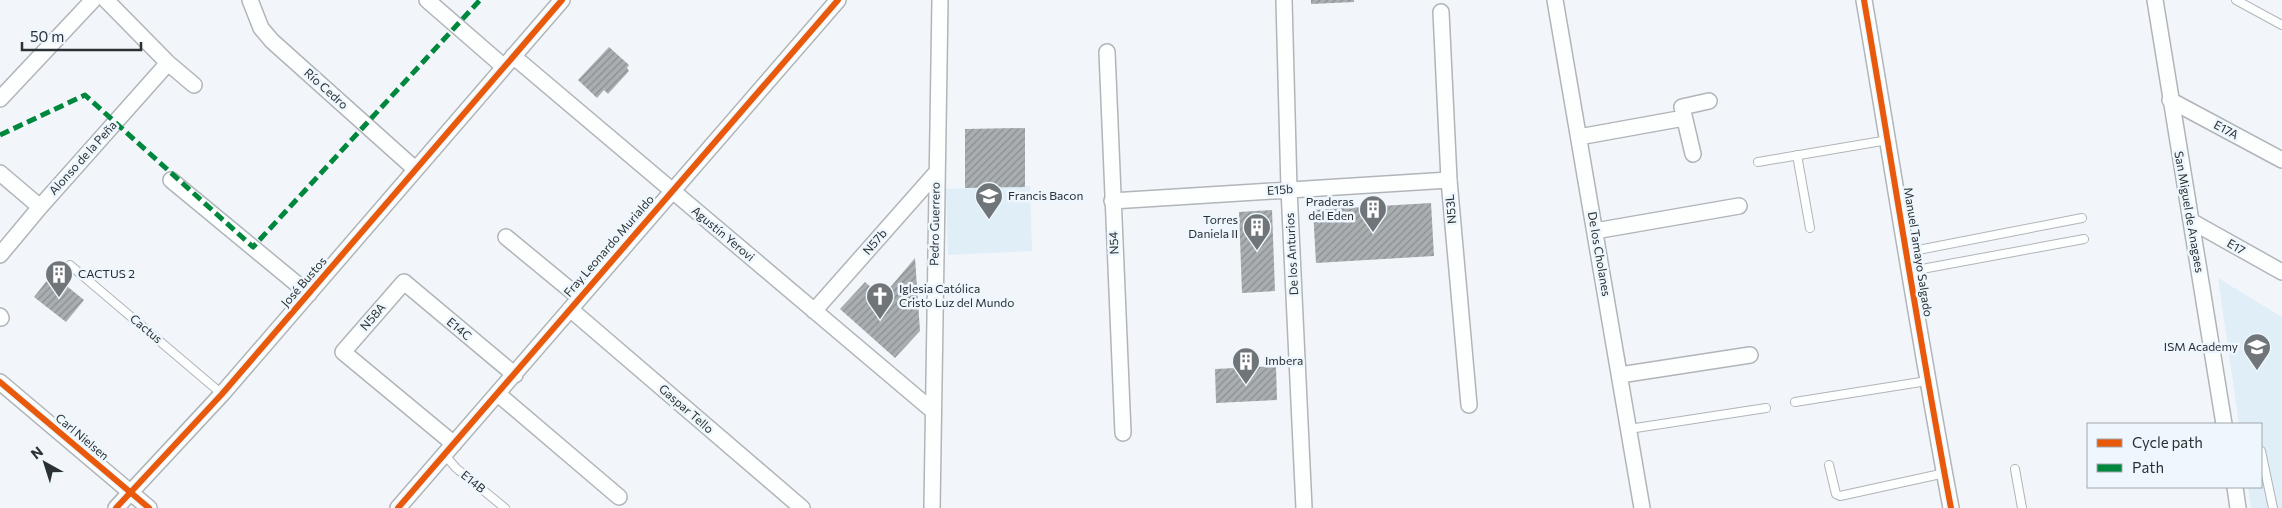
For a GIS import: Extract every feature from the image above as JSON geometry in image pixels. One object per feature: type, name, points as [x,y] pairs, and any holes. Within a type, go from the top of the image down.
[{"type":"street","points":[[0,99],[93,0]]},
{"type":"street","points":[[106,0],[168,63],[194,85]]},
{"type":"street","name":"Río Cedro","points":[[250,0],[261,28],[272,41],[415,169]]},
{"type":"street","name":"Agustín Yerovi","points":[[427,0],[508,61],[672,191],[933,411]]},
{"type":"street","name":"José Bustos","points":[[116,508],[222,394],[562,0]]},
{"type":"street","name":"Fray Leonardo Murialdo","points":[[398,508],[838,0]]},
{"type":"street","name":"Pedro Guerrero","points":[[932,508],[940,0]]},
{"type":"street","name":"De los Anturios","points":[[1284,0],[1289,189],[1304,508]]},
{"type":"street","name":"De los Cholanes","points":[[1555,0],[1642,508]]},
{"type":"street","name":"Manuel Tamayo Salgado","points":[[1864,0],[1951,508]]},
{"type":"street","name":"San Miguel de Anagaes","points":[[2155,0],[2224,423]]},
{"type":"street","name":"N53L","points":[[1441,12],[1449,180],[1469,405]]},
{"type":"street","name":"N54","points":[[1107,52],[1123,433]]},
{"type":"street","name":"Alonso de la Peña","points":[[0,255],[40,207],[168,63]]},
{"type":"street","name":"E17A","points":[[2170,100],[2282,160]]},
{"type":"street","points":[[1693,154],[1682,107],[1709,101]]},
{"type":"street","points":[[1579,137],[1684,118]]},
{"type":"street","points":[[0,173],[40,207]]},
{"type":"street","name":"N57b","points":[[814,311],[936,173]]},
{"type":"street","points":[[171,180],[309,294]]},
{"type":"street","name":"E15b","points":[[1112,201],[1449,180]]},
{"type":"street","points":[[1595,231],[1739,206]]},
{"type":"street","name":"E17","points":[[2191,221],[2282,272]]},
{"type":"street","name":"Gaspar Tello","points":[[506,238],[575,304],[802,508]]},
{"type":"street","name":"N58A","points":[[404,282],[343,352],[449,449]]},
{"type":"street","name":"E14C","points":[[404,282],[515,375]]},
{"type":"street","points":[[1620,375],[1750,355]]},
{"type":"street","name":"Carl Nielsen","points":[[0,382],[149,508]]},
{"type":"street","points":[[498,394],[620,497]]},
{"type":"street","points":[[2235,488],[2238,508]]},
{"type":"lane","points":[[2236,0],[2282,25]]},
{"type":"lane","points":[[1758,162],[1888,140]]},
{"type":"lane","points":[[1797,155],[1810,228]]},
{"type":"lane","points":[[1908,252],[2082,218]]},
{"type":"lane","points":[[1911,271],[2084,239]]},
{"type":"lane","name":"Cactus","points":[[70,265],[222,394]]},
{"type":"lane","points":[[1796,402],[1928,382]]},
{"type":"lane","points":[[1629,429],[1766,408]]},
{"type":"lane","name":"E14B","points":[[449,449],[456,468],[505,508]]},
{"type":"lane","points":[[2262,456],[2273,508]]},
{"type":"lane","points":[[1829,465],[1833,490],[1840,496],[1944,473]]},
{"type":"lane","points":[[2015,469],[2022,508]]},
{"type":"shaded area","name":"Francis Bacon","points":[[1030,186],[1032,251],[948,255],[946,189]]},
{"type":"shaded area","name":"ISM Academy","points":[[2218,278],[2282,317],[2282,508],[2251,508],[2248,488],[2262,488],[2262,423],[2239,423]]},
{"type":"building","points":[[1311,0],[1354,0],[1354,2],[1311,4]]},
{"type":"building","points":[[609,47],[629,65],[627,68],[629,71],[608,94],[604,90],[597,98],[578,80]]},
{"type":"building","points":[[1025,128],[1025,187],[965,188],[965,129]]},
{"type":"building","name":"Praderas del Eden","points":[[1431,203],[1434,256],[1316,263],[1313,210]]},
{"type":"building","name":"Torres Daniela II","points":[[1272,210],[1275,291],[1242,293],[1239,212]]},
{"type":"building","name":"Iglesia Católica Cristo Luz del Mundo","points":[[915,258],[920,331],[895,358],[840,309],[865,282],[882,297]]},
{"type":"building","name":"CACTUS 2","points":[[52,274],[84,300],[66,322],[34,297]]},
{"type":"building","name":"Imbera","points":[[1276,366],[1277,400],[1216,403],[1215,369]]},
{"type":"marked path","points":[[0,135],[85,95],[253,247],[480,0]]},
{"type":"cycle path","points":[[116,508],[222,394],[562,0]]},
{"type":"cycle path","points":[[398,508],[838,0]]},
{"type":"cycle path","points":[[1864,0],[1951,508]]},
{"type":"cycle path","points":[[0,382],[149,508]]},
{"type":"place","name":"Francis Bacon","points":[[989,220]]},
{"type":"place","name":"Praderas del Eden","points":[[1373,233]]},
{"type":"place","name":"Torres Daniela II","points":[[1257,251]]},
{"type":"place","name":"CACTUS 2","points":[[59,298]]},
{"type":"place","name":"Iglesia Católica Cristo Luz del Mundo","points":[[880,320]]},
{"type":"place","name":"ISM Academy","points":[[2257,371]]},
{"type":"place","name":"Imbera","points":[[1246,385]]}]
